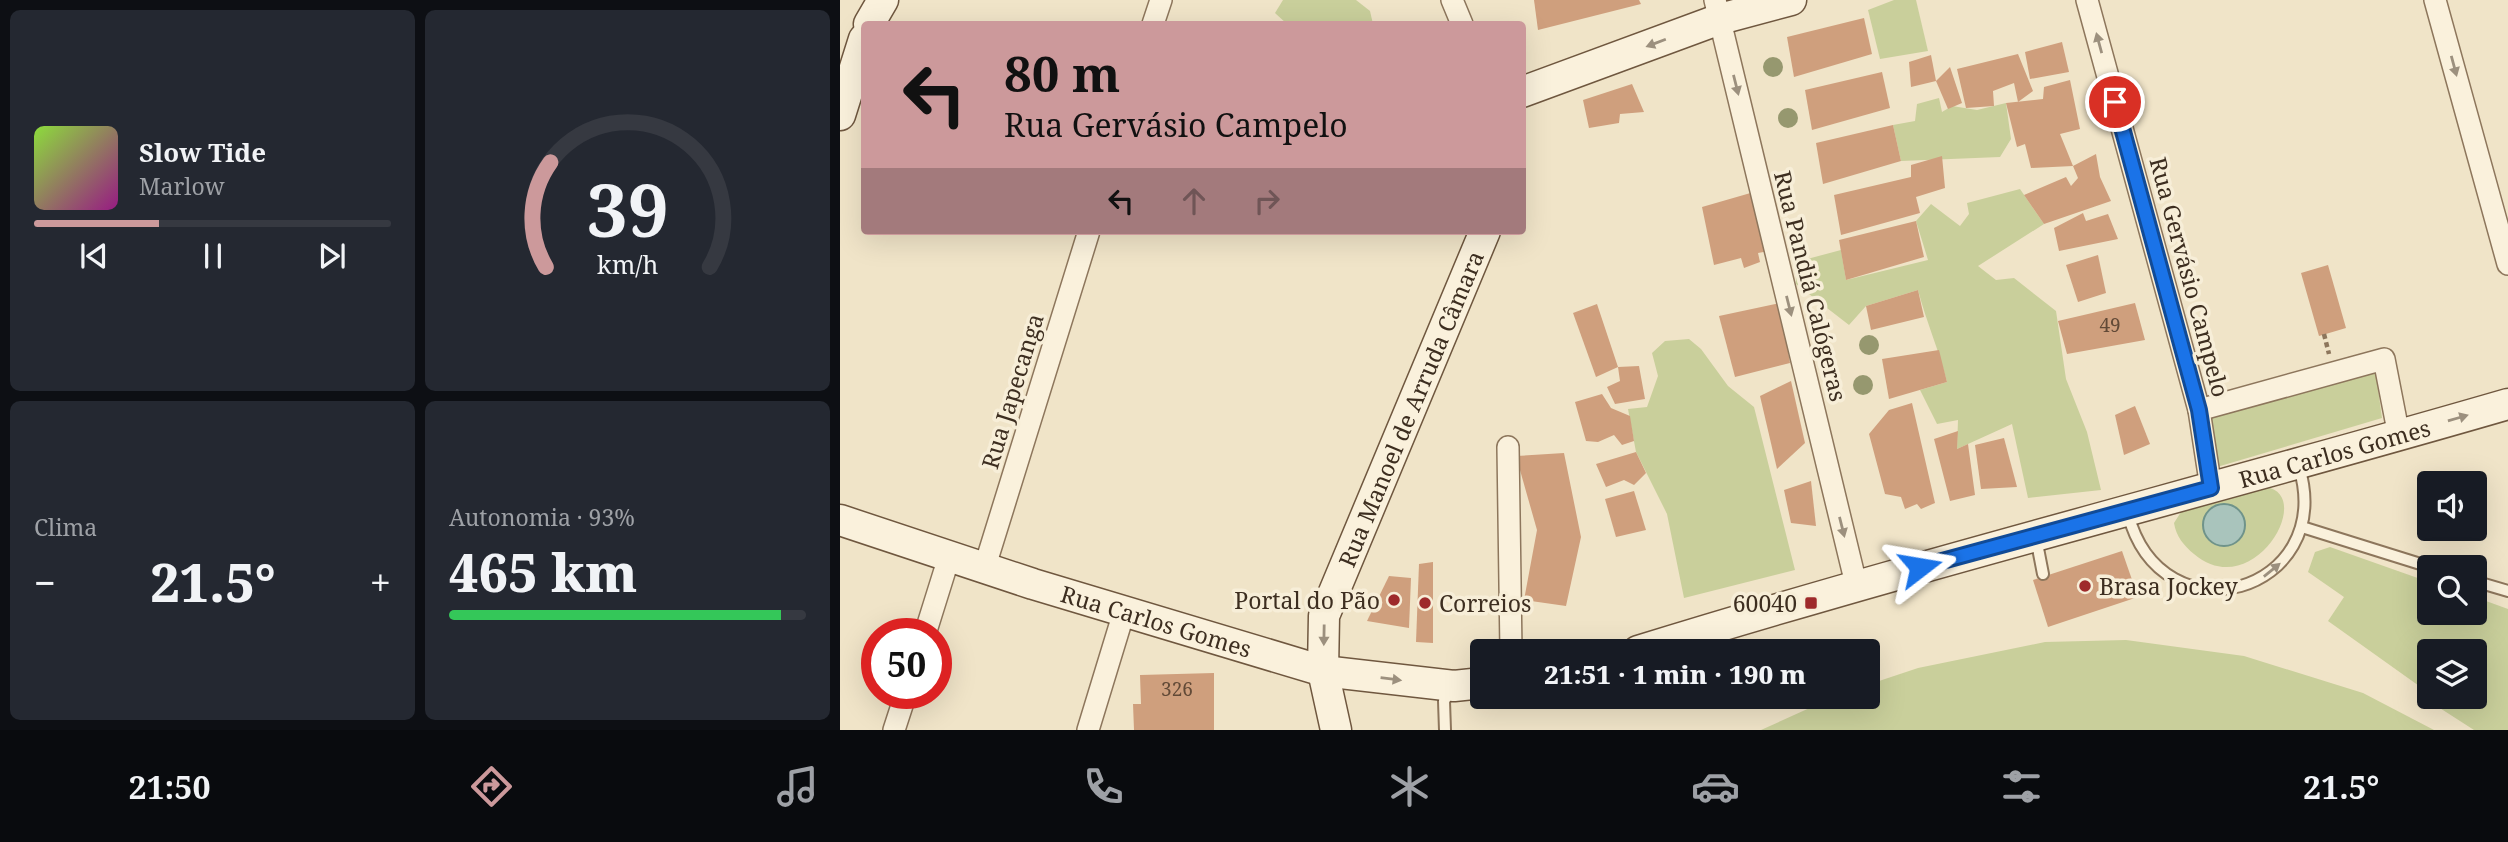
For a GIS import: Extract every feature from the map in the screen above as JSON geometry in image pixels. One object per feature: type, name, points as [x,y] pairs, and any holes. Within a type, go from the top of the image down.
[{"type":"main road","points":[[871,21],[883,0]]},
{"type":"main road","points":[[1526,90],[1717,9],[1791,0]]},
{"type":"main road","points":[[840,115],[861,48]]},
{"type":"main road","name":"Rua Manoel de Arruda Câmara","points":[[1336,730],[1323,671],[1324,616],[1483,235]]},
{"type":"main road","name":"Rua Carlos Gomes","points":[[1677,639],[1856,584],[2036,538],[2508,404]]},
{"type":"main road","name":"Rua Carlos Gomes","points":[[840,520],[1124,612],[1323,671],[1468,684]]},
{"type":"street","points":[[1154,21],[1161,0]]},
{"type":"street","points":[[1451,0],[1461,21]]},
{"type":"street","name":"Rua Gervásio Campelo","points":[[2087,0],[2199,410],[2211,488]]},
{"type":"street","points":[[2435,0],[2508,264]]},
{"type":"street","name":"Rua Pandiá Calógeras","points":[[1717,9],[1856,584]]},
{"type":"street","name":"Rua Japecanga","points":[[985,566],[1088,235]]},
{"type":"street","points":[[2199,410],[2384,359],[2399,436]]},
{"type":"street","points":[[1508,447],[1511,639]]},
{"type":"street","points":[[930,618],[950,555]]},
{"type":"street","points":[[1088,730],[1124,612]]},
{"type":"street","points":[[894,730],[901,709]]},
{"type":"lane","points":[[2127,511],[2138,544],[2155,566],[2174,580],[2196,588],[2237,588],[2261,578],[2280,565],[2294,546],[2302,527],[2305,494],[2297,462]]},
{"type":"lane","points":[[2302,527],[2417,563]]},
{"type":"lane","points":[[2036,538],[2043,575]]},
{"type":"lane","points":[[2487,585],[2508,591]]},
{"type":"lane","points":[[1445,730],[1444,701],[1468,684]]},
{"type":"green space","points":[[1283,0],[1356,0],[1370,11],[1372,21],[1284,21],[1275,13]]},
{"type":"green space","points":[[1894,0],[1916,0],[1928,51],[1880,59],[1868,10]]},
{"type":"green space","points":[[1939,98],[1942,112],[1952,106],[1977,110],[2006,103],[2011,139],[2000,157],[1901,161],[1893,125],[1915,121],[1917,104]]},
{"type":"green space","points":[[2020,189],[2044,224],[1978,266],[1996,280],[2014,278],[2056,311],[2066,379],[2087,432],[2101,490],[2028,498],[2012,424],[1957,449],[1958,420],[1937,424],[1920,390],[1947,382],[1918,290],[1866,306],[1849,325],[1796,284],[1796,262],[1841,250],[1846,280],[1928,260],[1916,221],[1931,204],[1960,226],[1969,214],[1967,203]]},
{"type":"green space","points":[[1689,339],[1701,349],[1728,386],[1754,407],[1795,570],[1684,598],[1667,514],[1636,452],[1628,409],[1647,407],[1658,376],[1652,353],[1665,341]]},
{"type":"green space","points":[[2375,367],[2382,418],[2217,467],[2205,410]]},
{"type":"green space","points":[[2266,487],[2280,494],[2284,508],[2281,525],[2271,542],[2256,557],[2237,566],[2216,566],[2194,554],[2184,544],[2174,523],[2181,512]]},
{"type":"green space","points":[[2330,547],[2417,578],[2417,625],[2487,625],[2487,601],[2508,609],[2508,730],[2474,730],[2441,709],[2487,709],[2487,639],[2417,639],[2417,684],[2328,621],[2344,597],[2308,572],[2315,552]]},
{"type":"green space","points":[[2126,640],[2244,656],[2363,693],[2434,730],[1761,730],[1807,709],[1880,709],[1880,681],[1918,668],[2045,642]]},
{"type":"water","points":[[2224,504],[2239,510],[2245,525],[2239,540],[2224,546],[2209,540],[2203,525],[2209,510]]},
{"type":"building","points":[[1534,0],[1639,0],[1641,4],[1538,30]]},
{"type":"building","points":[[1864,18],[1872,54],[1794,77],[1787,37]]},
{"type":"building","points":[[2062,42],[2069,72],[2030,79],[2025,52]]},
{"type":"building","points":[[2018,54],[2033,91],[2018,102],[2014,83],[1993,91],[1994,106],[1966,108],[1957,69]]},
{"type":"building","points":[[1931,55],[1936,81],[1911,87],[1909,62]]},
{"type":"building","points":[[1950,67],[1962,103],[1948,109],[1936,81]]},
{"type":"building","points":[[1882,72],[1890,108],[1812,130],[1805,90]]},
{"type":"building","points":[[2070,80],[2080,129],[2060,134],[2073,166],[2031,168],[2025,144],[2017,147],[2006,103],[2043,99],[2044,87]]},
{"type":"building","points":[[1632,84],[1644,112],[1620,114],[1619,123],[1589,128],[1583,100]]},
{"type":"building","points":[[1893,125],[1901,161],[1823,184],[1816,143]]},
{"type":"building","points":[[2096,154],[2100,177],[2111,201],[2044,224],[2024,195],[2066,177],[2071,186],[2078,178],[2073,166]]},
{"type":"building","points":[[1942,156],[1945,188],[1916,197],[1920,213],[1841,235],[1834,195],[1911,177],[1911,165]]},
{"type":"building","points":[[1754,192],[1769,251],[1758,253],[1760,262],[1744,268],[1741,258],[1714,265],[1702,207]]},
{"type":"building","points":[[2083,213],[2086,221],[2108,214],[2118,239],[2059,251],[2054,228]]},
{"type":"building","points":[[1916,221],[1924,257],[1846,280],[1839,240]]},
{"type":"building","points":[[2098,255],[2106,293],[2078,302],[2066,265]]},
{"type":"building","points":[[2328,265],[2346,328],[2319,336],[2301,273]]},
{"type":"building","points":[[1918,290],[1924,317],[1871,330],[1866,306]]},
{"type":"building","points":[[1780,303],[1790,363],[1735,377],[1719,316]]},
{"type":"building","points":[[2135,303],[2145,340],[2067,354],[2058,321]]},
{"type":"building","points":[[1597,304],[1618,367],[1596,377],[1573,313]]},
{"type":"building","points":[[1939,350],[1947,382],[1889,399],[1882,359]]},
{"type":"building","points":[[1639,366],[1645,399],[1615,404],[1607,387],[1620,381],[1618,367]]},
{"type":"building","points":[[1791,381],[1805,443],[1777,469],[1760,396]]},
{"type":"building","points":[[1602,394],[1611,408],[1630,416],[1634,441],[1622,445],[1614,435],[1598,442],[1586,441],[1575,402]]},
{"type":"building","points":[[1912,403],[1935,503],[1921,509],[1917,504],[1905,509],[1901,497],[1885,494],[1869,434],[1889,410]]},
{"type":"building","points":[[2135,406],[2150,444],[2124,455],[2115,415]]},
{"type":"building","points":[[1958,431],[1957,449],[1968,444],[1975,495],[1950,501],[1934,439]]},
{"type":"building","points":[[2004,438],[2017,487],[1981,489],[1975,445]]},
{"type":"building","points":[[1636,452],[1646,473],[1634,485],[1624,480],[1606,487],[1596,464]]},
{"type":"building","points":[[1564,453],[1581,537],[1566,606],[1524,600],[1537,530],[1516,456]]},
{"type":"building","points":[[1811,481],[1816,526],[1791,523],[1784,490]]},
{"type":"building","points":[[1634,491],[1646,530],[1616,537],[1605,499]]},
{"type":"building","name":"Brasa Jockey","points":[[2122,551],[2138,597],[2048,627],[2033,580]]},
{"type":"building","name":"Correios","points":[[1433,562],[1433,643],[1416,642],[1419,564]]},
{"type":"building","name":"Portal do Pão","points":[[1389,576],[1411,578],[1409,628],[1367,621]]},
{"type":"building","points":[[1214,673],[1214,730],[1134,730],[1133,704],[1141,704],[1140,675]]},
{"type":"place","name":"Brasa Jockey","points":[[2085,586]]},
{"type":"place","name":"Portal do Pão","points":[[1394,600]]},
{"type":"place","name":"Correios","points":[[1425,603]]},
{"type":"place","name":"60040","points":[[1811,603]]},
{"type":"route","points":[[1920,567],[2036,538],[2211,488],[2199,410],[2115,102]]}]
